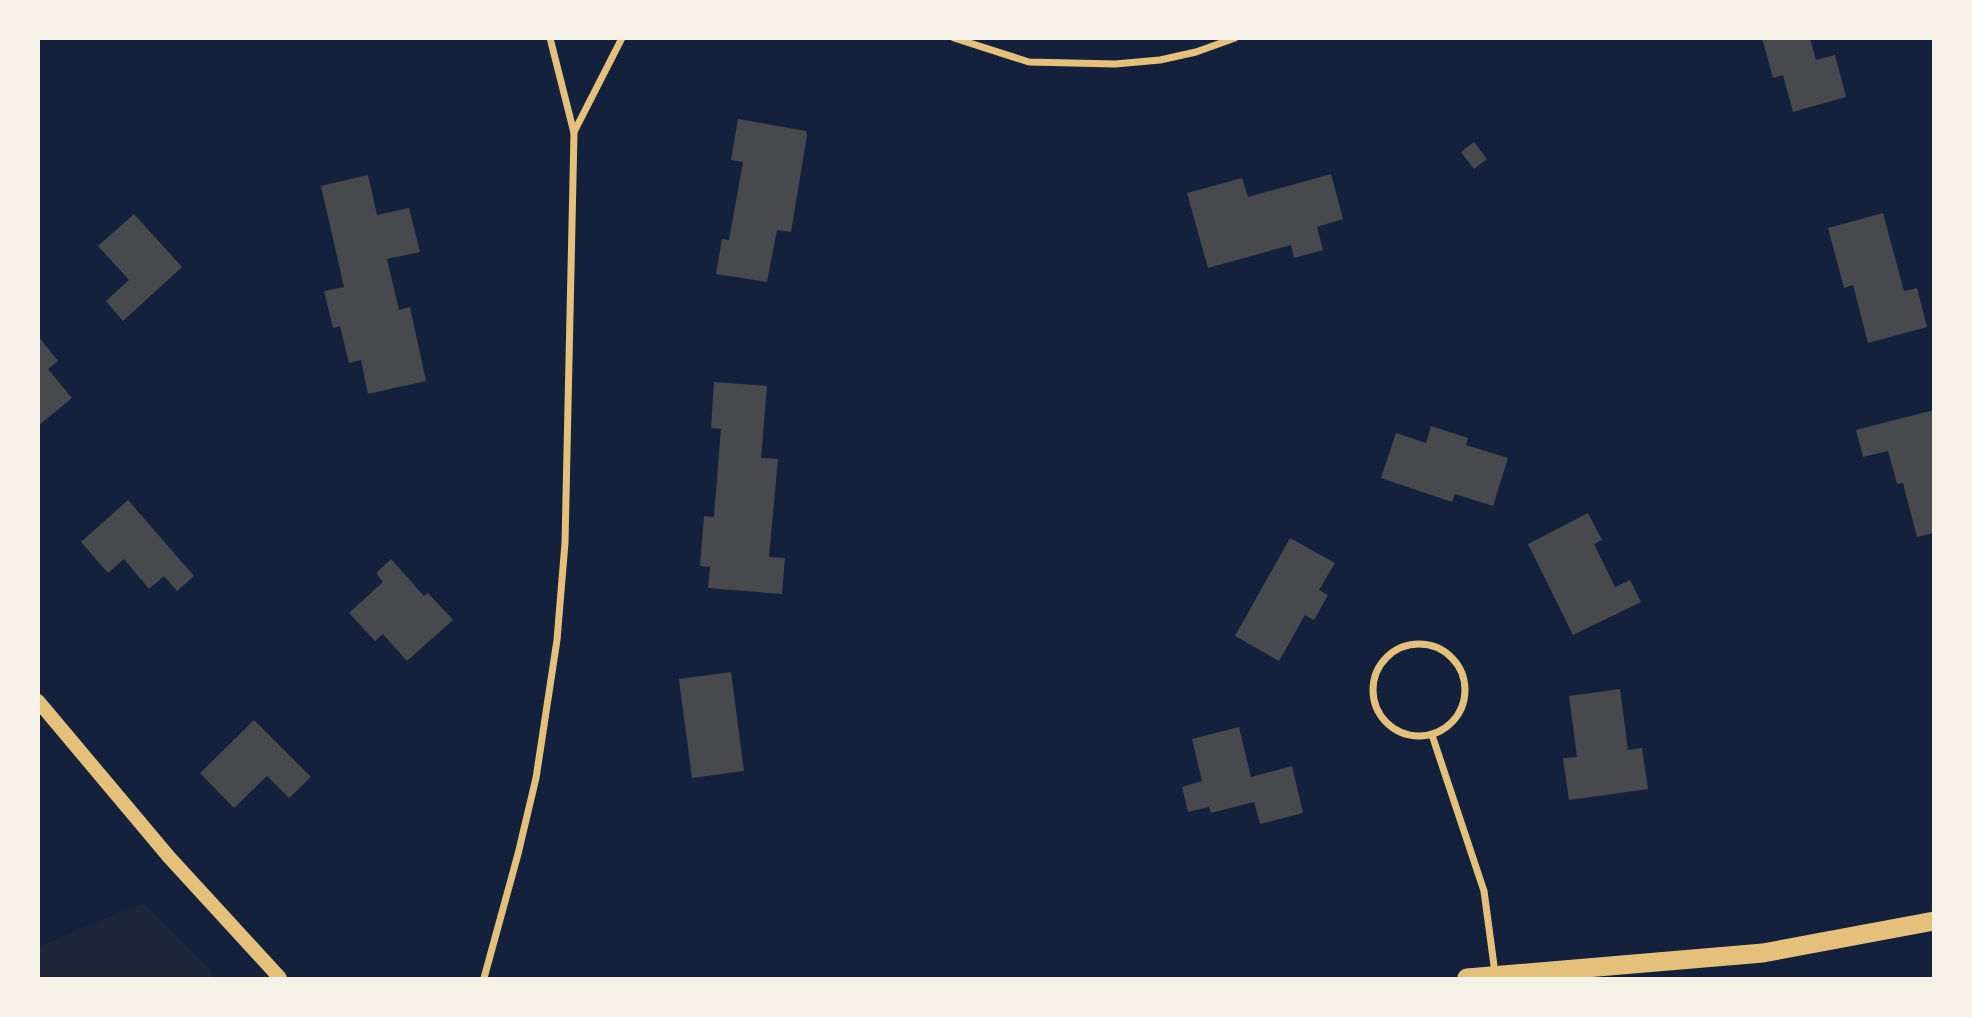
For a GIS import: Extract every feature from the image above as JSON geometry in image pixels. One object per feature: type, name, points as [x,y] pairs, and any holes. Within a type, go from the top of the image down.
[{"type":"highway","points":[[1467,978],[1763,953],[1934,921]]},
{"type":"main road","points":[[38,701],[169,857],[280,978]]},
{"type":"street","points":[[484,978],[519,854],[536,778],[552,667],[565,543],[574,133],[550,38]]},
{"type":"street","points":[[574,133],[622,38]]},
{"type":"street","points":[[954,38],[1029,62],[1115,64],[1160,60],[1196,52],[1235,38]]},
{"type":"street","points":[[1424,643],[1439,648],[1452,657],[1461,670],[1465,685],[1464,701],[1458,716],[1447,727],[1432,735],[1418,737],[1403,734],[1390,727],[1373,702],[1375,673],[1383,660],[1394,650],[1408,644],[1424,643]]},
{"type":"street","points":[[1432,735],[1484,891],[1495,977]]},
{"type":"shaded area","points":[[144,903],[212,971],[212,978],[39,978],[39,947]]},
{"type":"building","points":[[1762,38],[1810,38],[1816,60],[1835,55],[1846,97],[1793,112],[1783,75],[1773,78]]},
{"type":"building","points":[[738,119],[806,131],[807,135],[791,232],[777,230],[767,282],[716,274],[722,239],[729,240],[743,162],[731,160]]},
{"type":"building","points":[[1474,142],[1487,159],[1474,169],[1461,152]]},
{"type":"building","points":[[1331,174],[1343,219],[1317,227],[1323,250],[1294,258],[1291,245],[1208,268],[1187,193],[1242,178],[1248,197]]},
{"type":"building","points":[[368,175],[377,215],[409,208],[420,252],[387,259],[399,310],[410,307],[426,381],[368,394],[361,360],[349,363],[340,326],[333,328],[324,291],[344,287],[321,186]]},
{"type":"building","points":[[1883,213],[1904,291],[1917,288],[1927,327],[1868,343],[1853,285],[1844,288],[1828,228]]},
{"type":"building","points":[[134,214],[182,267],[123,321],[106,301],[129,280],[98,246]]},
{"type":"building","points":[[38,336],[58,361],[48,369],[72,398],[38,426]]},
{"type":"building","points":[[714,382],[767,386],[761,458],[778,459],[769,557],[785,558],[782,594],[708,588],[710,567],[700,566],[704,516],[714,517],[721,429],[711,428]]},
{"type":"building","points":[[1934,410],[1934,533],[1917,537],[1903,483],[1897,484],[1888,451],[1863,457],[1856,430]]},
{"type":"building","points":[[1431,426],[1468,438],[1466,445],[1508,458],[1493,506],[1455,494],[1452,502],[1381,478],[1396,433],[1426,443]]},
{"type":"building","points":[[128,500],[194,576],[177,591],[164,576],[149,589],[124,559],[108,573],[81,542]]},
{"type":"building","points":[[1588,513],[1602,540],[1594,544],[1615,587],[1630,580],[1641,602],[1573,635],[1528,544]]},
{"type":"building","points":[[1290,538],[1335,563],[1319,590],[1328,595],[1314,620],[1305,615],[1279,661],[1235,636]]},
{"type":"building","points":[[391,559],[424,596],[428,593],[453,620],[407,661],[383,634],[375,641],[349,613],[383,582],[376,573]]},
{"type":"building","points":[[731,672],[744,771],[692,778],[679,679]]},
{"type":"building","points":[[1620,689],[1628,750],[1642,748],[1648,789],[1569,800],[1563,758],[1577,757],[1569,696]]},
{"type":"building","points":[[254,720],[311,777],[289,798],[267,776],[234,808],[200,773]]},
{"type":"building","points":[[1239,727],[1251,777],[1292,766],[1303,813],[1260,824],[1254,802],[1211,813],[1209,807],[1188,812],[1182,787],[1202,781],[1192,739]]}]
